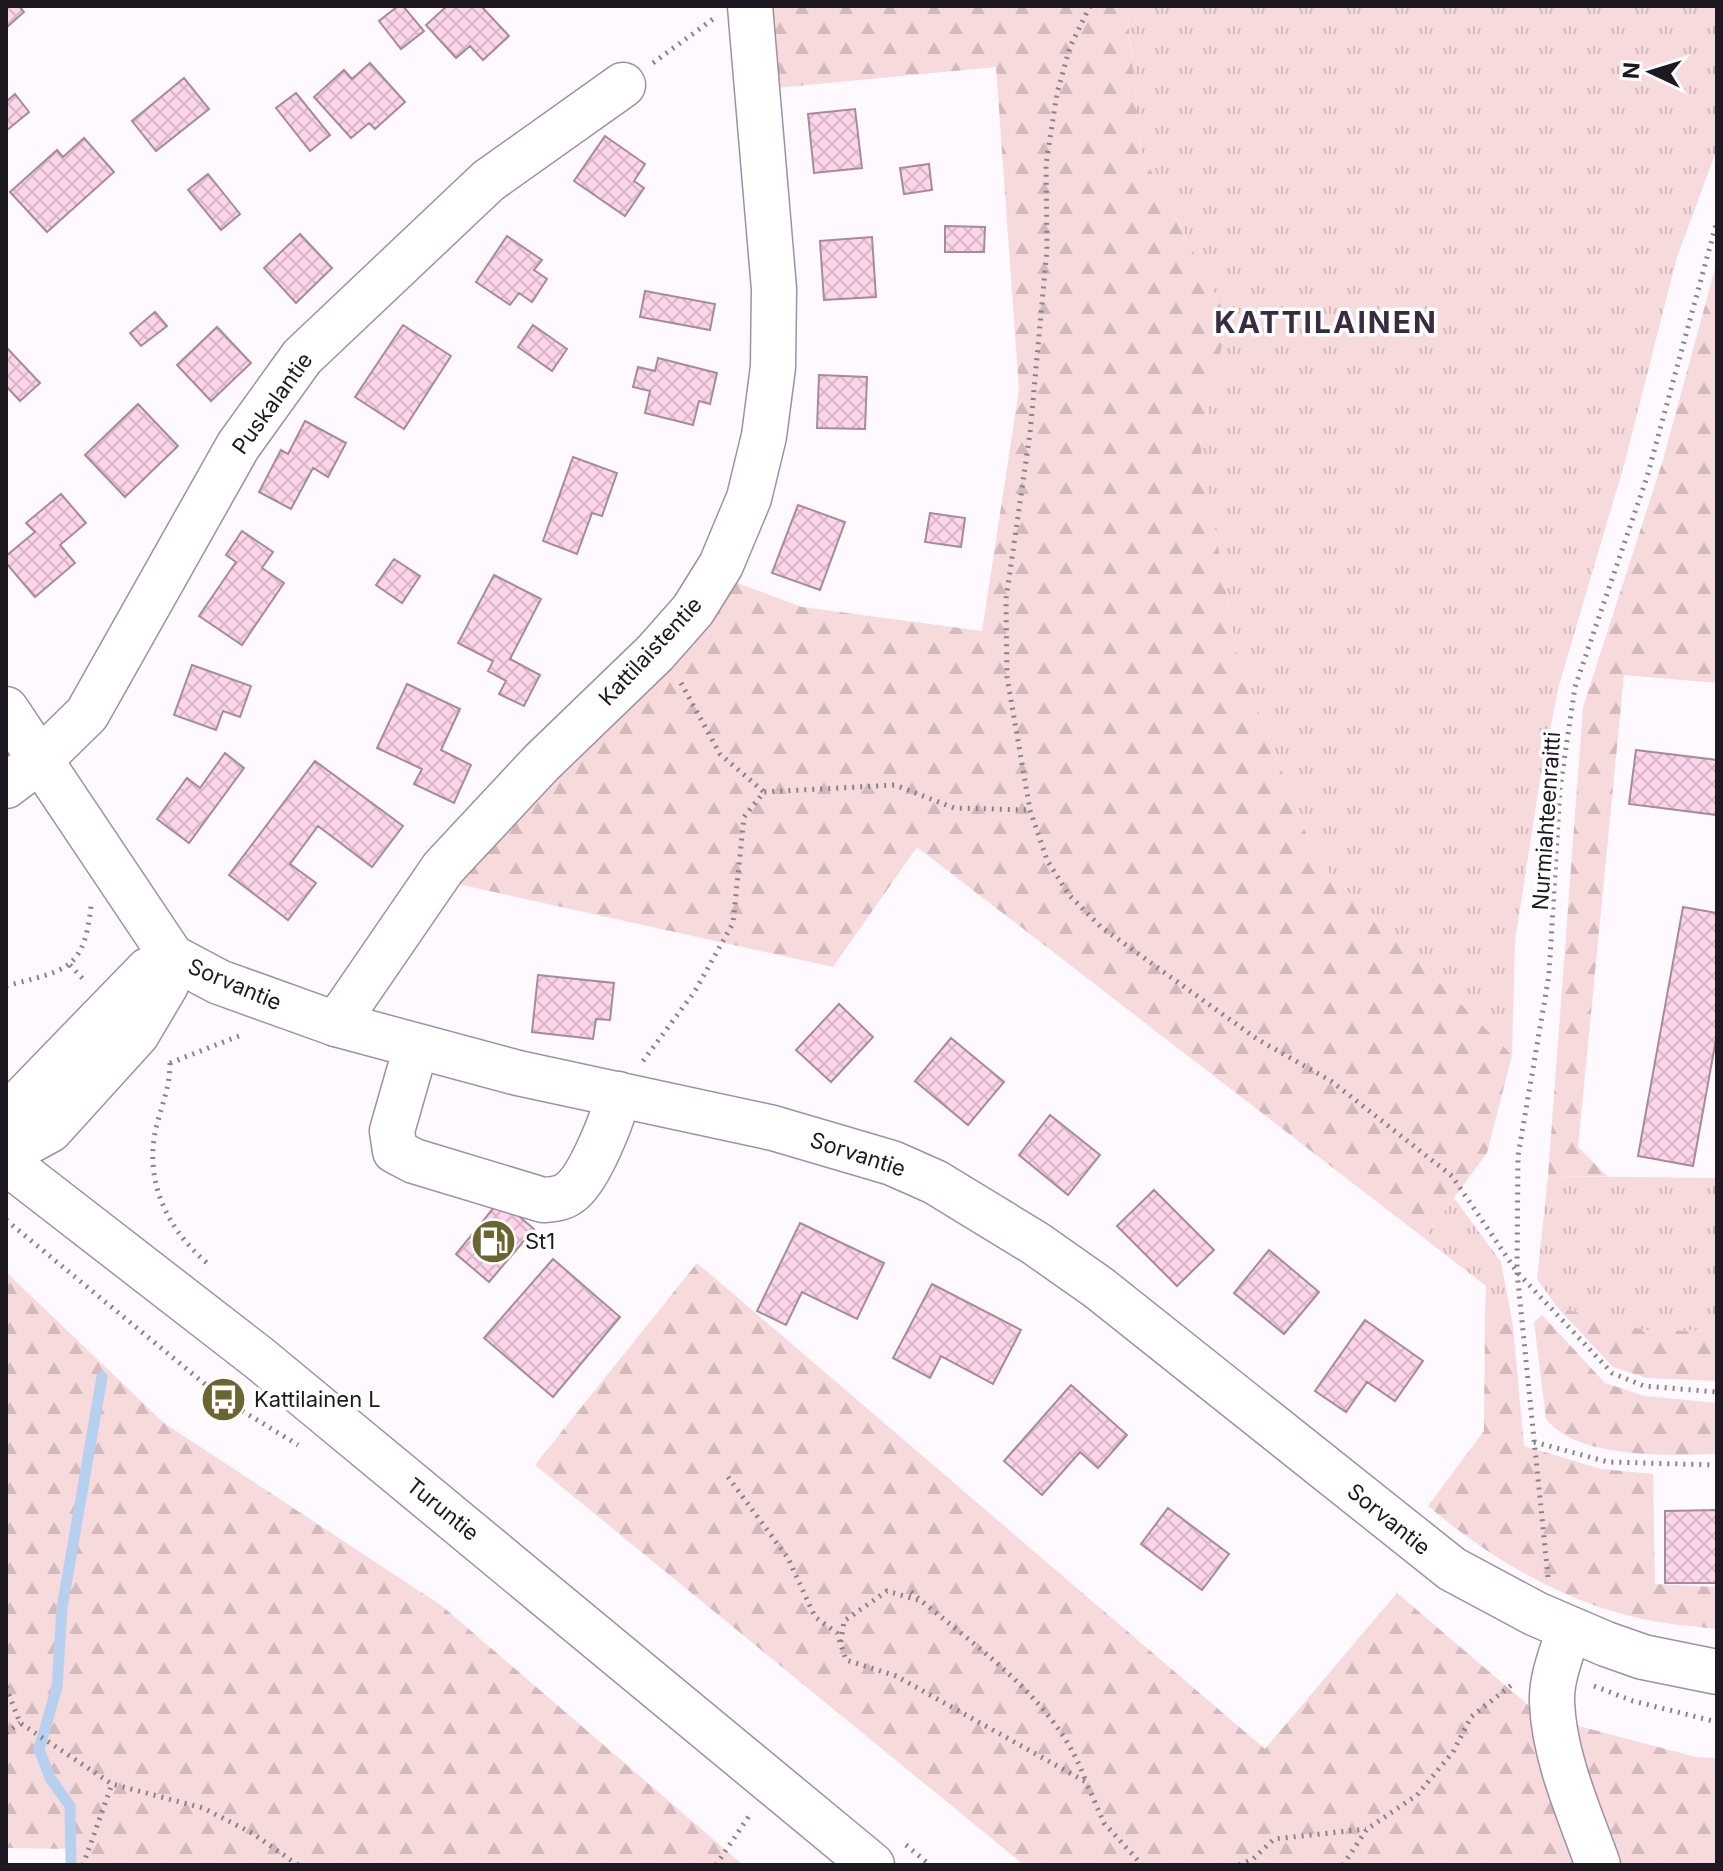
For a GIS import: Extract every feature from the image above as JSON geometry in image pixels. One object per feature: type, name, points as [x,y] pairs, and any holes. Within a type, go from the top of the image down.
[{"type":"main road","name":"Kattilaistentie","points":[[336,1024],[443,868],[541,763],[655,653],[693,610],[721,565],[749,498],[764,436],[773,367],[774,289],[734,10]]},
{"type":"main road","name":"Puskalantie","points":[[23,773],[87,714],[238,446],[302,357],[488,181],[623,85]]},
{"type":"main road","name":"Sorvantie","points":[[6,709],[23,773],[172,957],[219,982],[336,1024],[416,1047],[773,1128],[892,1163],[946,1188],[1099,1288],[1452,1569],[1554,1637],[1717,1672]]},
{"type":"main road","points":[[6,1140],[21,1101],[148,970],[172,957]]},
{"type":"main road","points":[[6,1154],[50,1130],[137,1034],[166,985],[172,957]]},
{"type":"main road","points":[[416,1047],[392,1131],[395,1151],[414,1161],[543,1200],[559,1199],[575,1189],[613,1120],[618,1094]]},
{"type":"main road","name":"Turuntie","points":[[6,1162],[884,1851]]},
{"type":"main road","points":[[1554,1637],[1552,1703],[1558,1741],[1570,1788],[1598,1865]]},
{"type":"path","points":[[1090,6],[1070,47],[1057,93],[1046,164],[1047,249],[1030,433],[1006,599],[1007,677],[1030,810],[1047,860],[1069,895],[1101,927],[1257,1039],[1331,1081],[1452,1176],[1517,1272],[1612,1373],[1644,1386],[1717,1392]]},
{"type":"path","points":[[623,85],[734,10]]},
{"type":"path","name":"Nurmiahteenraitti","points":[[1554,1637],[1517,1272],[1518,1156],[1549,975],[1560,788],[1575,687],[1647,477],[1717,221]]},
{"type":"path","points":[[655,653],[679,679],[720,754],[764,792],[895,785],[954,808],[1030,810]]},
{"type":"path","points":[[618,1094],[695,991],[733,923],[744,817],[764,792]]},
{"type":"path","points":[[6,986],[70,965]]},
{"type":"path","points":[[209,1265],[161,1207],[152,1174],[156,1126],[170,1084],[170,1063],[215,1042],[254,1030]]},
{"type":"path","points":[[1534,1442],[1608,1462],[1717,1465]]},
{"type":"path","points":[[728,1477],[788,1558],[815,1617],[837,1633],[846,1660],[896,1676],[1086,1782]]},
{"type":"path","points":[[840,1643],[844,1621],[887,1591],[921,1601]]},
{"type":"path","points":[[911,1592],[1035,1698],[1076,1752],[1104,1823],[1142,1865]]},
{"type":"path","points":[[1554,1637],[1583,1682],[1633,1701],[1717,1722]]},
{"type":"path","points":[[1343,1865],[1367,1829],[1417,1795],[1453,1752],[1471,1717],[1516,1681]]},
{"type":"path","points":[[6,1687],[20,1723],[112,1784],[203,1808],[252,1833],[298,1865]]},
{"type":"path","points":[[6,1733],[20,1723]]},
{"type":"path","points":[[83,1865],[112,1784]]},
{"type":"path","points":[[716,1865],[752,1810]]},
{"type":"path","points":[[1239,1865],[1252,1862],[1274,1839],[1367,1829]]},
{"type":"path","points":[[884,1851],[930,1865]]},
{"type":"green space","points":[[750,6],[1132,6],[1128,20],[1141,151],[1228,319],[1200,443],[1238,659],[1317,861],[1512,1055],[1487,1153],[1424,1238],[917,847],[833,967],[453,883],[735,582],[802,607],[982,631],[1019,390],[996,67],[755,90]]},
{"type":"green space","points":[[1132,6],[1717,6],[1717,149],[1677,257],[1624,465],[1559,685],[1540,780],[1515,941],[1512,1055],[1317,861],[1238,659],[1200,443],[1228,319],[1141,151],[1128,19]]},
{"type":"green space","points":[[1717,261],[1717,683],[1624,675],[1578,1147],[1607,1176],[1548,1176],[1583,707],[1663,460]]},
{"type":"green space","points":[[1548,1176],[1717,1178],[1717,1331],[1645,1330],[1557,1307],[1537,1279]]},
{"type":"green space","points":[[1454,1198],[1501,1262],[1513,1326],[1485,1315],[1486,1286],[1424,1238]]},
{"type":"green space","points":[[697,1263],[1265,1749],[1397,1593],[1541,1716],[1696,1757],[1717,1758],[1717,1865],[1024,1865],[535,1465]]},
{"type":"green space","points":[[6,1272],[164,1423],[442,1606],[743,1865],[71,1865],[72,1849],[6,1848]]},
{"type":"green space","points":[[1557,1307],[1645,1330],[1717,1331],[1717,1381],[1647,1378],[1613,1367]]},
{"type":"green space","points":[[1485,1315],[1513,1326],[1524,1446],[1601,1469],[1653,1474],[1655,1584],[1717,1587],[1717,1629],[1648,1620],[1581,1600],[1500,1559],[1428,1506],[1484,1431]]},
{"type":"green space","points":[[1542,1315],[1605,1383],[1645,1396],[1717,1403],[1717,1454],[1626,1452],[1580,1442],[1561,1432],[1546,1419],[1534,1322]]},
{"type":"building","points":[[6,6],[19,6],[24,12],[6,28]]},
{"type":"building","points":[[398,6],[403,6],[424,31],[401,49],[379,21]]},
{"type":"building","points":[[447,6],[481,6],[509,36],[483,60],[470,46],[456,58],[426,25]]},
{"type":"building","points":[[370,63],[405,102],[375,129],[369,123],[351,138],[314,97],[344,70],[352,79]]},
{"type":"building","points":[[184,78],[209,109],[156,151],[132,121]]},
{"type":"building","points":[[296,93],[330,135],[310,151],[276,108]]},
{"type":"building","points":[[15,94],[29,112],[6,131],[6,102]]},
{"type":"building","points":[[855,109],[862,168],[814,173],[808,114]]},
{"type":"building","points":[[605,136],[645,164],[634,181],[644,188],[625,216],[574,181]]},
{"type":"building","points":[[84,138],[114,172],[47,232],[10,192],[57,150],[63,157]]},
{"type":"building","points":[[929,164],[932,190],[904,194],[900,168]]},
{"type":"building","points":[[208,174],[240,214],[221,230],[188,190]]},
{"type":"building","points":[[945,226],[985,227],[984,252],[945,252]]},
{"type":"building","points":[[300,234],[332,268],[296,303],[264,268]]},
{"type":"building","points":[[507,236],[542,260],[534,270],[547,279],[532,302],[519,293],[510,305],[476,282]]},
{"type":"building","points":[[872,237],[876,297],[824,300],[820,241]]},
{"type":"building","points":[[645,291],[715,304],[710,330],[640,317]]},
{"type":"building","points":[[155,312],[167,326],[141,346],[130,333]]},
{"type":"building","points":[[403,325],[451,356],[404,429],[355,397]]},
{"type":"building","points":[[533,325],[567,349],[552,371],[518,347]]},
{"type":"building","points":[[217,327],[251,363],[211,401],[177,365]]},
{"type":"building","points":[[6,347],[40,383],[20,401],[6,386]]},
{"type":"building","points":[[658,358],[717,373],[710,404],[699,401],[693,425],[645,413],[650,391],[633,387],[638,367],[655,371]]},
{"type":"building","points":[[819,375],[867,377],[865,429],[817,428]]},
{"type":"building","points":[[138,404],[178,446],[125,497],[85,455]]},
{"type":"building","points":[[305,421],[346,443],[328,477],[313,468],[291,509],[259,492],[281,450],[288,454]]},
{"type":"building","points":[[573,457],[617,473],[602,516],[592,513],[577,554],[543,541]]},
{"type":"building","points":[[61,494],[86,523],[60,545],[75,563],[35,597],[6,563],[6,556],[35,532],[26,523]]},
{"type":"building","points":[[798,505],[845,522],[820,590],[772,573]]},
{"type":"building","points":[[930,513],[965,518],[961,547],[925,542]]},
{"type":"building","points":[[242,531],[273,552],[262,568],[284,583],[242,645],[199,616],[236,562],[226,555]]},
{"type":"building","points":[[394,559],[420,576],[402,603],[376,585]]},
{"type":"building","points":[[494,575],[541,599],[510,659],[540,675],[524,706],[499,694],[506,681],[488,671],[493,661],[458,643]]},
{"type":"building","points":[[192,665],[251,686],[240,717],[223,711],[216,730],[174,715]]},
{"type":"building","points":[[407,684],[460,709],[441,750],[471,765],[454,803],[414,784],[422,769],[377,748]]},
{"type":"building","points":[[1636,750],[1717,760],[1717,815],[1629,804]]},
{"type":"building","points":[[225,753],[244,768],[189,843],[157,819],[187,778],[200,788]]},
{"type":"building","points":[[315,761],[403,826],[372,867],[318,826],[290,864],[316,883],[288,920],[229,875]]},
{"type":"building","points":[[1683,907],[1717,913],[1717,1034],[1693,1166],[1638,1156]]},
{"type":"building","points":[[538,975],[614,983],[610,1020],[596,1019],[593,1039],[532,1032]]},
{"type":"building","points":[[839,1004],[873,1037],[831,1082],[796,1050]]},
{"type":"building","points":[[951,1038],[1004,1082],[968,1125],[915,1081]]},
{"type":"building","points":[[1050,1115],[1100,1155],[1068,1195],[1019,1155]]},
{"type":"building","points":[[1154,1190],[1214,1250],[1177,1286],[1117,1226]]},
{"type":"building","points":[[500,1200],[534,1229],[489,1282],[456,1254]]},
{"type":"building","points":[[800,1223],[884,1263],[857,1319],[802,1292],[786,1325],[757,1311]]},
{"type":"building","points":[[1269,1250],[1319,1292],[1284,1334],[1234,1293]]},
{"type":"building","points":[[553,1259],[620,1317],[553,1397],[484,1338]]},
{"type":"building","points":[[932,1284],[1021,1330],[993,1384],[941,1356],[930,1378],[893,1358]]},
{"type":"building","points":[[1365,1320],[1423,1361],[1395,1401],[1367,1382],[1346,1412],[1315,1391]]},
{"type":"building","points":[[1071,1385],[1127,1435],[1098,1468],[1080,1452],[1042,1495],[1004,1461]]},
{"type":"building","points":[[1168,1508],[1229,1554],[1202,1590],[1141,1544]]},
{"type":"building","points":[[1717,1510],[1717,1583],[1665,1583],[1665,1511]]},
{"type":"waterway","points":[[71,1865],[70,1806],[50,1778],[39,1749],[57,1687],[62,1608],[102,1377]]},
{"type":"place","name":"St1","points":[[494,1241]]},
{"type":"place","name":"Kattilainen L","points":[[223,1399]]},
{"type":"district","name":"KATTILAINEN","points":[[1326,323]]}]
